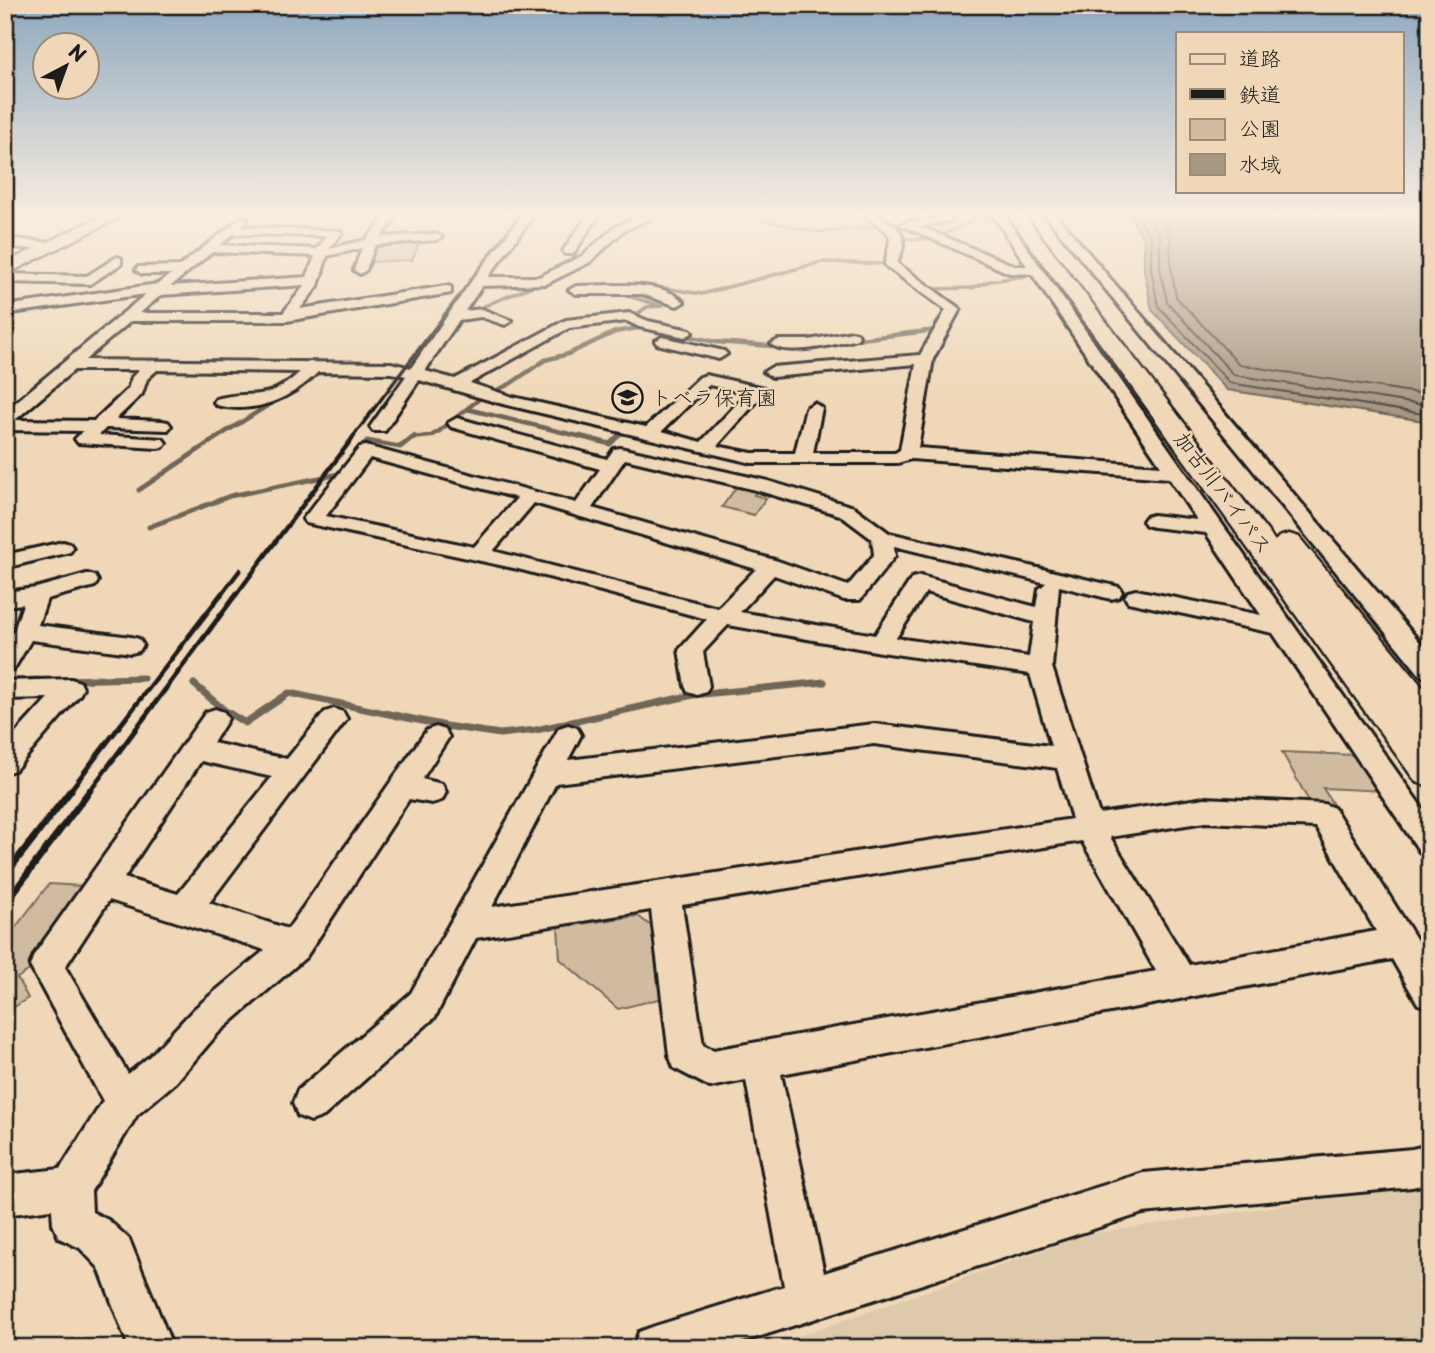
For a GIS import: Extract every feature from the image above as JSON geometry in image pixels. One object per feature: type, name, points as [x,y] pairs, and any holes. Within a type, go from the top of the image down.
[{"type":"highway","name":"加古川バイパス","points":[[1063,278],[1430,771]]},
{"type":"highway","name":"加古川バイパス","points":[[1081,278],[1430,722]]},
{"type":"street","points":[[16,278],[93,278]]},
{"type":"street","points":[[160,435],[100,424],[5,423],[12,409],[73,365],[172,278]]},
{"type":"street","points":[[289,315],[303,292],[311,286],[312,278]]},
{"type":"street","points":[[389,421],[467,298],[484,286],[489,278]]},
{"type":"street","points":[[484,286],[518,279],[535,282],[542,278]]},
{"type":"street","points":[[908,453],[925,359],[953,309],[910,278]]},
{"type":"street","points":[[1042,278],[1430,843]]},
{"type":"street","points":[[1103,278],[1427,662]]},
{"type":"street","points":[[65,301],[68,292],[82,279]]},
{"type":"street","points":[[5,310],[159,289],[311,281]]},
{"type":"street","points":[[605,319],[594,299],[599,286],[609,281]]},
{"type":"street","points":[[576,290],[635,289],[663,294],[677,302]]},
{"type":"street","points":[[129,317],[246,319],[289,315],[446,290]]},
{"type":"street","points":[[455,316],[482,313],[505,321]]},
{"type":"street","points":[[457,384],[520,353],[566,324],[634,313],[669,328],[638,335],[696,346],[719,354]]},
{"type":"street","points":[[778,344],[818,342],[852,336]]},
{"type":"street","points":[[818,342],[841,370]]},
{"type":"street","points":[[772,372],[800,368],[841,370],[925,359]]},
{"type":"street","points":[[73,365],[145,363],[391,368],[457,384],[509,401],[752,458],[886,460],[908,453],[1176,473]]},
{"type":"street","points":[[100,424],[136,391],[145,363]]},
{"type":"street","points":[[349,380],[360,367]]},
{"type":"street","points":[[222,402],[260,402],[281,393],[314,368]]},
{"type":"street","points":[[648,435],[706,380],[758,391],[705,449]]},
{"type":"street","points":[[803,458],[814,408]]},
{"type":"street","points":[[457,423],[611,466]]},
{"type":"street","points":[[882,537],[885,556],[852,595],[770,566],[530,495],[366,451],[313,519],[479,554],[722,616],[881,644],[1040,667]]},
{"type":"street","points":[[580,511],[620,453],[761,485],[847,511],[882,537],[1111,592]]},
{"type":"street","points":[[479,554],[530,495]]},
{"type":"street","points":[[1153,521],[1213,528]]},
{"type":"street","points":[[5,562],[63,548]]},
{"type":"street","points":[[698,686],[691,650],[770,566]]},
{"type":"street","points":[[5,599],[37,595],[87,581]]},
{"type":"street","points":[[881,644],[919,583],[1045,617]]},
{"type":"street","points":[[1050,589],[1040,667],[1089,828],[1181,982]]},
{"type":"street","points":[[5,663],[25,631],[37,595]]},
{"type":"street","points":[[1136,597],[1282,627]]},
{"type":"street","points":[[25,631],[89,650],[131,645]]},
{"type":"street","points":[[5,690],[71,688],[5,763]]},
{"type":"street","points":[[124,1102],[46,966],[215,719]]},
{"type":"street","points":[[185,909],[334,719]]},
{"type":"street","points":[[549,772],[874,734],[1068,759]]},
{"type":"street","points":[[311,1103],[423,1005],[568,735]]},
{"type":"street","points":[[151,1348],[114,1254],[94,1234],[73,1224],[71,1187],[124,1102],[163,1069],[205,1021],[295,946],[417,789],[436,737]]},
{"type":"street","points":[[194,748],[293,771]]},
{"type":"street","points":[[468,925],[1206,810],[1324,816],[1430,992]]},
{"type":"street","points":[[103,885],[295,946]]},
{"type":"street","points":[[665,895],[687,1055],[710,1069],[1400,942]]},
{"type":"street","points":[[760,1060],[808,1299]]},
{"type":"street","points":[[655,1348],[1143,1193],[1412,1168],[1430,1164]]},
{"type":"street","points":[[5,1195],[71,1187]]},
{"type":"shaded area","points":[[1430,1183],[1430,1348],[765,1348],[1089,1234]]},
{"type":"green space","points":[[738,485],[757,490],[754,495],[766,498],[754,515],[722,507]]},
{"type":"green space","points":[[1282,752],[1354,755],[1361,758],[1384,791],[1323,788],[1335,808],[1312,807]]},
{"type":"green space","points":[[49,884],[82,886],[41,943],[45,944],[28,971],[17,978],[28,998],[5,1013],[5,941]]},
{"type":"green space","points":[[638,916],[655,929],[663,998],[618,1009],[560,959],[558,927]]},
{"type":"water","points":[[1146,278],[1430,278],[1430,422],[1227,390],[1152,310]]},
{"type":"waterway","points":[[637,314],[647,307],[662,306],[621,294],[639,284],[702,294],[761,278]]},
{"type":"waterway","points":[[930,289],[972,288],[990,281],[1010,278]]},
{"type":"waterway","points":[[468,313],[544,281]]},
{"type":"waterway","points":[[495,391],[545,360],[568,354],[615,332],[644,327]]},
{"type":"waterway","points":[[843,341],[936,330]]},
{"type":"waterway","points":[[678,334],[716,342],[788,347]]},
{"type":"waterway","points":[[217,438],[283,396]]},
{"type":"waterway","points":[[412,438],[431,436],[438,432],[483,396]]},
{"type":"waterway","points":[[467,409],[586,438]]},
{"type":"waterway","points":[[579,436],[610,444],[623,431]]},
{"type":"waterway","points":[[356,454],[367,441],[400,447],[414,436]]},
{"type":"waterway","points":[[139,490],[217,438]]},
{"type":"waterway","points":[[149,527],[230,496],[339,474],[344,468]]},
{"type":"waterway","points":[[64,680],[143,678]]},
{"type":"waterway","points":[[14,681],[38,680]]},
{"type":"waterway","points":[[194,684],[224,710],[245,723],[289,693],[446,726],[500,734],[536,730],[693,695],[824,682]]},
{"type":"railway","points":[[445,314],[472,278]]},
{"type":"railway","points":[[352,438],[446,313]]},
{"type":"railway","points":[[236,595],[354,436]]},
{"type":"railway","points":[[221,595],[240,570]]},
{"type":"railway","points":[[69,792],[222,593]]},
{"type":"railway","points":[[89,792],[237,593]]},
{"type":"railway","points":[[5,875],[71,790]]},
{"type":"railway","points":[[5,904],[90,790]]},
{"type":"place","name":"トベラ保育園","points":[[628,398]]}]
